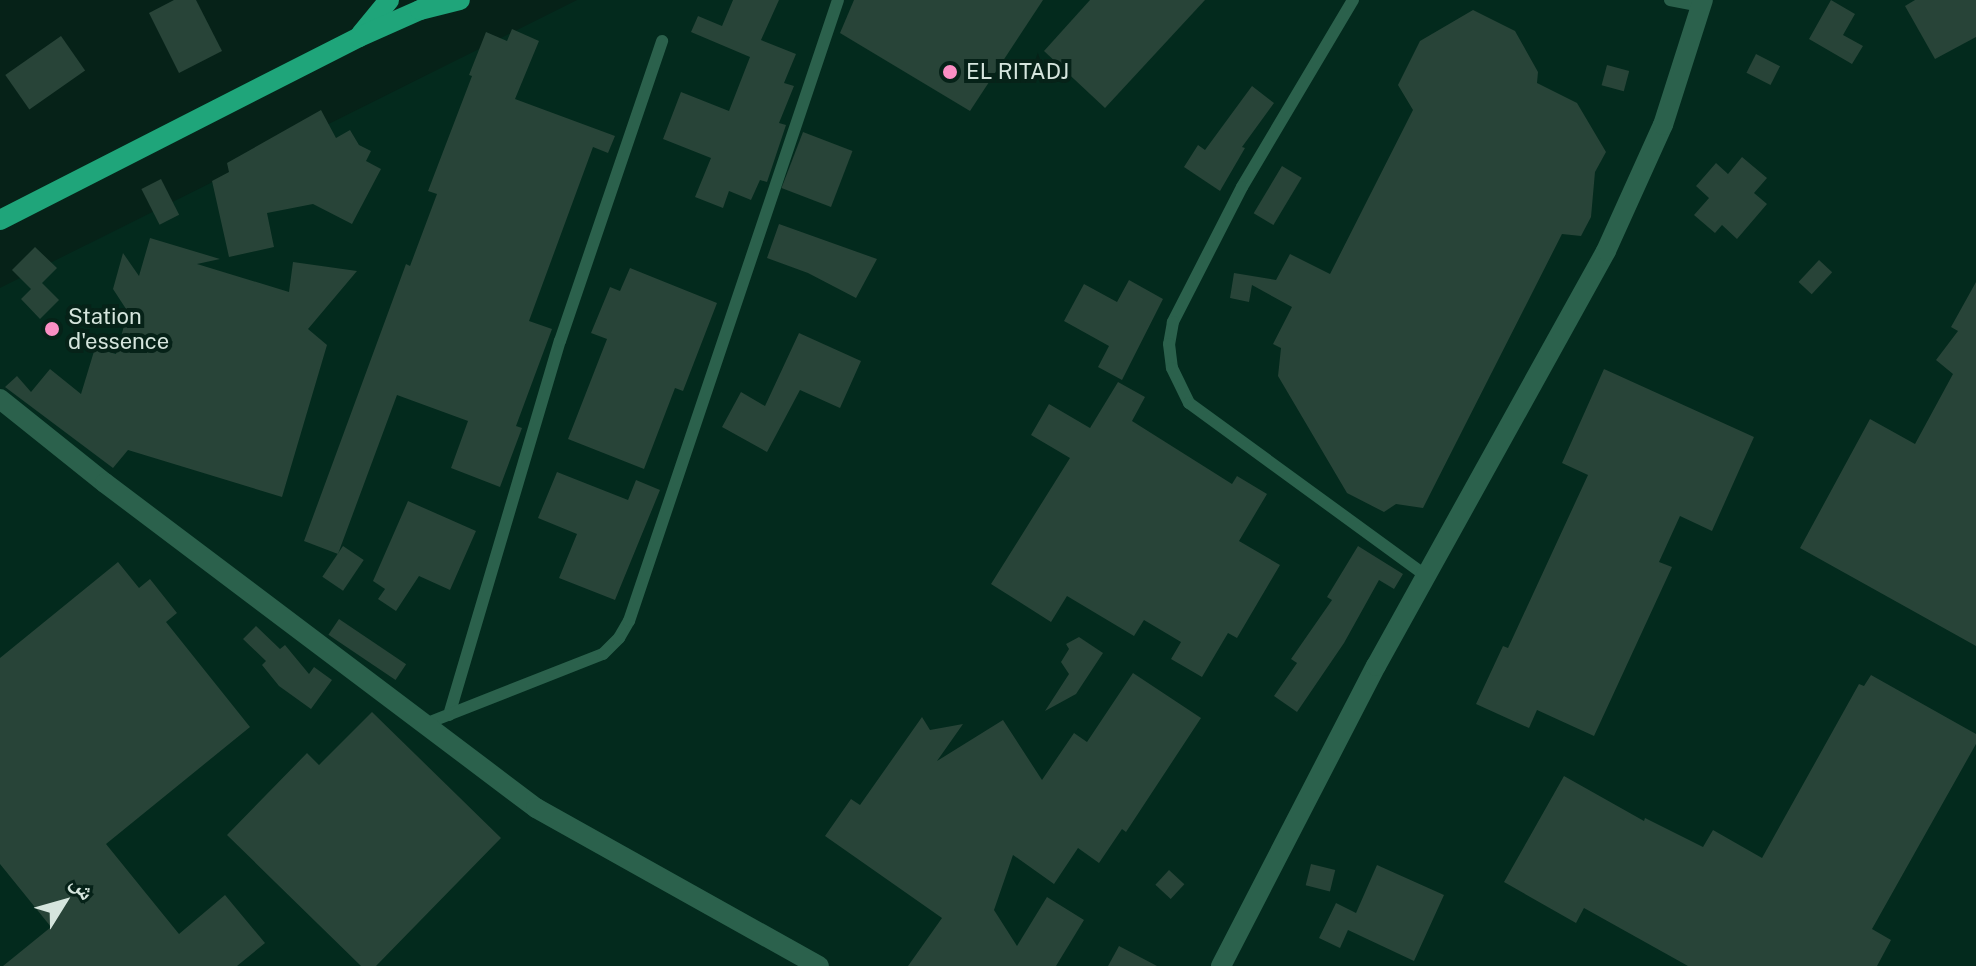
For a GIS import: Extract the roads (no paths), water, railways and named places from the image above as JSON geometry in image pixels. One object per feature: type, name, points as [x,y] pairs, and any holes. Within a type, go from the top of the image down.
[{"type":"main road","points":[[359,37],[389,0]]},
{"type":"main road","points":[[0,220],[359,37],[426,5],[460,0]]},
{"type":"street","points":[[1221,966],[1426,576],[1606,251],[1663,125],[1702,3]]},
{"type":"street","points":[[0,399],[105,483],[536,808],[819,966]]},
{"type":"lane","points":[[425,724],[603,654],[619,638],[629,621],[838,0]]},
{"type":"lane","points":[[1353,0],[1242,187],[1173,322],[1169,344],[1172,368],[1189,403],[1426,576]]},
{"type":"lane","points":[[1670,0],[1702,3]]},
{"type":"lane","points":[[449,715],[560,341],[662,41]]},
{"type":"place","name":"EL RITADJ","points":[[950,72]]},
{"type":"place","name":"Station d'essence","points":[[52,329]]}]
